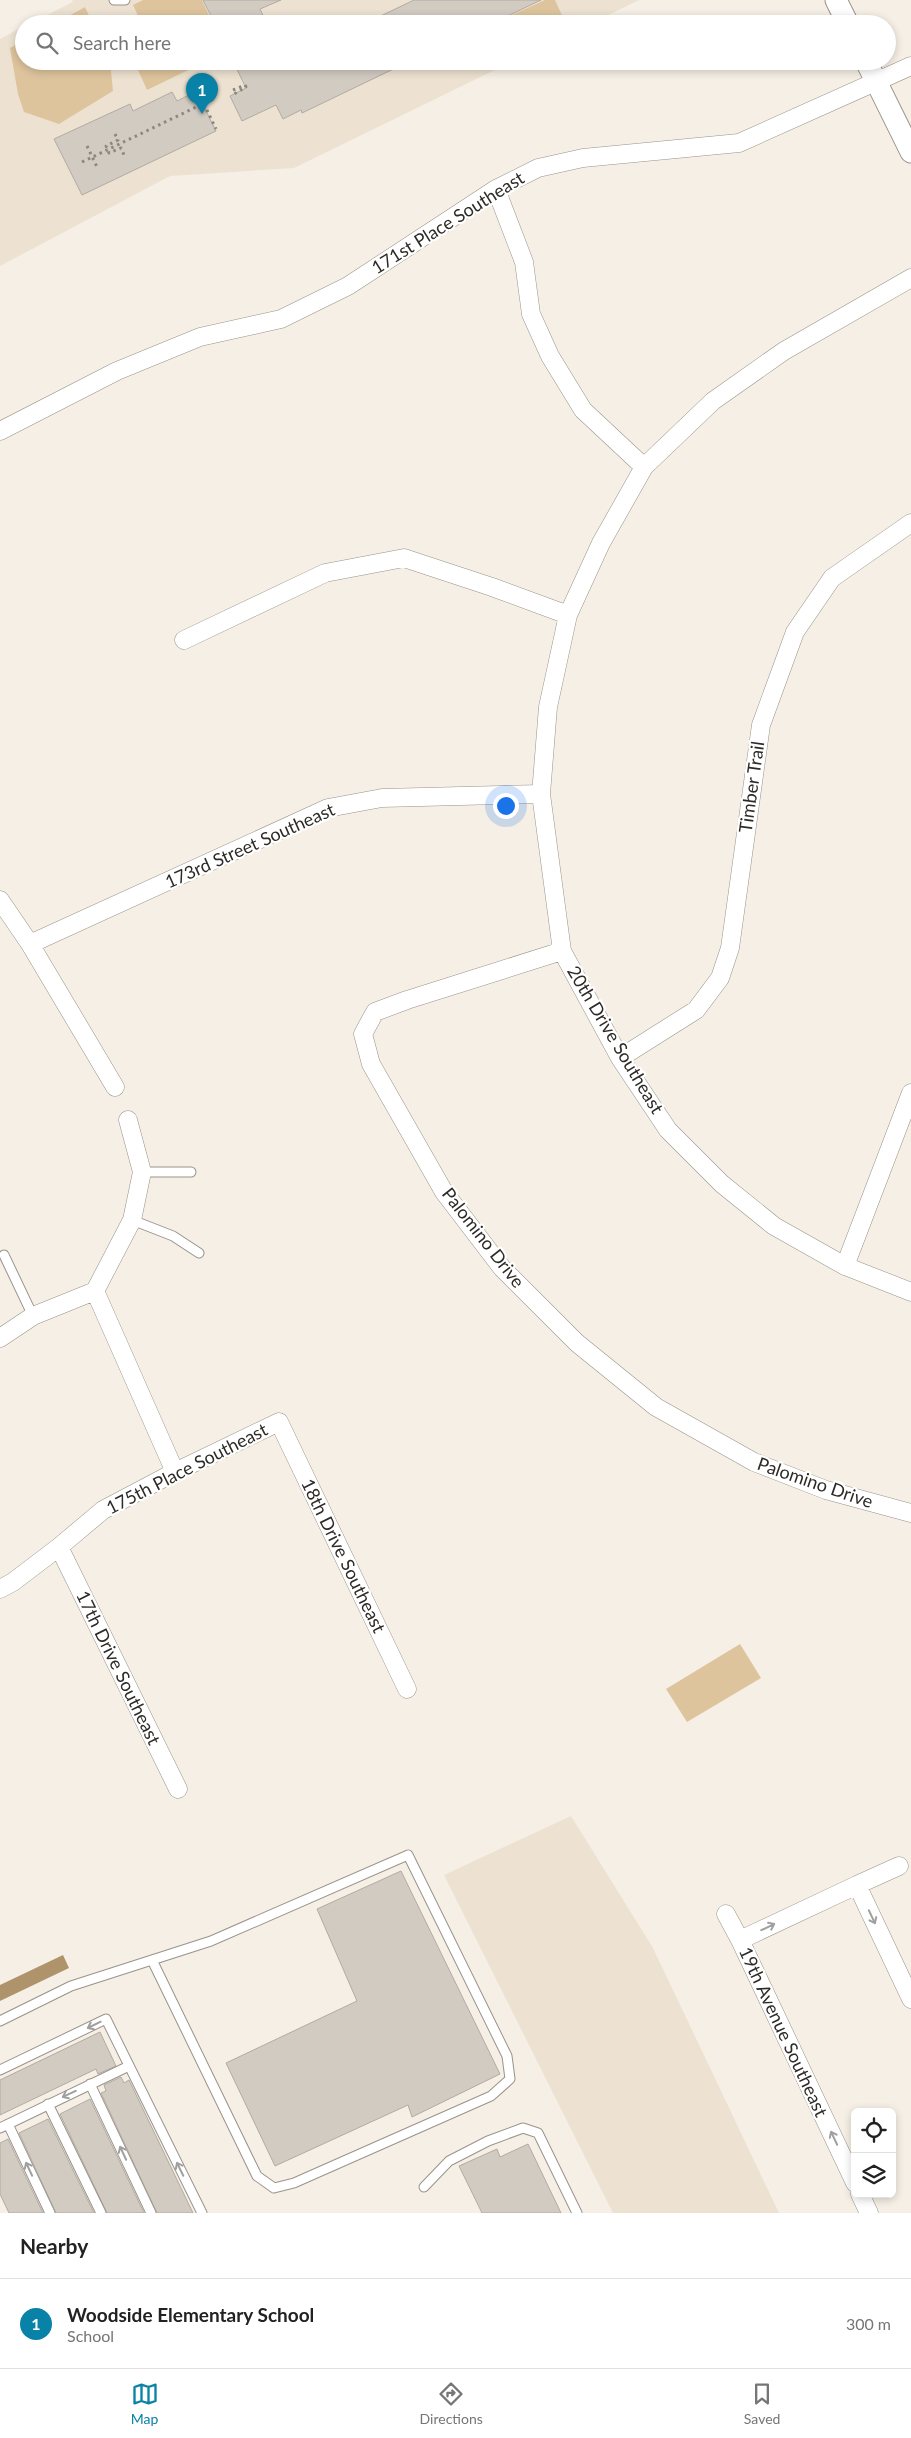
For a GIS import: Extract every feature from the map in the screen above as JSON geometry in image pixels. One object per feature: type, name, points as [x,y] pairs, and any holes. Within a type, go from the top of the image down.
[{"type":"street","points":[[836,0],[844,15]]},
{"type":"street","name":"171st Place Southeast","points":[[0,431],[117,371],[200,338],[281,319],[340,290],[496,189],[538,168],[583,158],[739,143],[911,66]]},
{"type":"street","points":[[870,70],[911,152]]},
{"type":"street","points":[[496,189],[524,262],[531,314],[550,356],[583,410],[644,467]]},
{"type":"street","name":"20th Drive Southeast","points":[[911,278],[784,351],[737,384],[713,402],[644,467],[601,543],[568,615],[548,707],[541,794],[562,951],[620,1058],[668,1130],[722,1184],[774,1226],[845,1266],[911,1292]]},
{"type":"street","name":"Timber Trail","points":[[620,1058],[696,1010],[720,978],[730,948],[761,725],[795,632],[832,578],[911,523]]},
{"type":"street","points":[[184,640],[325,573],[404,558],[568,615]]},
{"type":"street","name":"173rd Street Southeast","points":[[30,944],[328,808],[382,798],[541,794]]},
{"type":"street","points":[[0,900],[30,944],[114,1087]]},
{"type":"street","name":"Palomino Drive","points":[[562,951],[375,1012],[363,1034],[371,1064],[444,1192],[508,1275],[577,1343],[656,1407],[754,1462],[826,1490],[911,1513]]},
{"type":"street","points":[[845,1266],[911,1093]]},
{"type":"street","points":[[0,1338],[33,1316],[95,1291],[132,1220],[142,1172],[128,1120]]},
{"type":"street","points":[[95,1291],[174,1472]]},
{"type":"street","name":"175th Place Southeast","points":[[0,1589],[13,1582],[104,1510],[174,1472],[279,1422]]},
{"type":"street","name":"18th Drive Southeast","points":[[279,1422],[407,1689]]},
{"type":"street","name":"17th Drive Southeast","points":[[59,1547],[178,1790]]},
{"type":"street","name":"19th Avenue Southeast","points":[[851,2174],[740,1940],[899,1866]]},
{"type":"street","points":[[857,1885],[911,1999]]},
{"type":"street","points":[[726,1914],[740,1940]]},
{"type":"street","points":[[862,2198],[869,2213]]},
{"type":"lane","points":[[114,0],[125,0]]},
{"type":"lane","points":[[142,1172],[191,1172]]},
{"type":"lane","points":[[132,1220],[173,1236],[199,1253]]},
{"type":"lane","points":[[4,1255],[33,1316]]},
{"type":"lane","points":[[0,2020],[71,1986],[211,1941],[408,1855],[507,2056],[510,2079],[491,2096],[294,2183],[274,2188],[256,2176],[152,1960]]},
{"type":"lane","points":[[0,2070],[106,2020],[202,2213]]},
{"type":"lane","points":[[50,2213],[4,2126],[129,2066]]},
{"type":"lane","points":[[90,2084],[151,2213]]},
{"type":"lane","points":[[48,2104],[101,2213]]},
{"type":"lane","points":[[424,2187],[449,2161],[488,2141],[523,2128],[538,2133],[577,2213]]},
{"type":"path","points":[[82,162],[215,98],[210,86]]},
{"type":"path","points":[[204,104],[216,129]]},
{"type":"path","points":[[107,150],[106,146],[118,140],[115,134]]},
{"type":"path","points":[[87,146],[97,167]]},
{"type":"path","points":[[107,150],[109,153],[121,148],[124,155]]},
{"type":"shaded area","points":[[72,0],[639,0],[608,15],[47,15],[73,2]]},
{"type":"shaded area","points":[[143,0],[202,0],[209,15],[138,15],[133,5]]},
{"type":"shaded area","points":[[545,0],[555,0],[562,15],[512,15]]},
{"type":"shaded area","points":[[85,7],[89,15],[70,15]]},
{"type":"shaded area","points":[[15,31],[15,70],[495,70],[294,168],[170,176],[0,266],[0,39]]},
{"type":"shaded area","points":[[15,45],[15,70],[111,70],[113,91],[59,124],[24,112],[18,94],[10,48]]},
{"type":"shaded area","points":[[138,70],[188,70],[147,90]]},
{"type":"shaded area","points":[[740,1644],[761,1678],[687,1722],[666,1689]]},
{"type":"shaded area","points":[[571,1816],[653,1948],[779,2213],[613,2213],[444,1875]]},
{"type":"shaded area","points":[[63,1955],[69,1968],[0,2001],[0,1985]]},
{"type":"building","points":[[203,0],[281,0],[260,9],[263,15],[210,15]]},
{"type":"building","points":[[414,0],[541,0],[510,15],[383,15]]},
{"type":"building","points":[[237,70],[391,70],[302,113],[301,110],[283,119],[276,105],[242,121],[230,96],[246,88]]},
{"type":"building","points":[[207,86],[213,98],[202,103],[216,131],[82,195],[54,139],[130,104],[133,111],[172,92],[177,101]]},
{"type":"building","points":[[401,1871],[500,2074],[412,2117],[408,2105],[275,2166],[226,2063],[357,2001],[317,1909]]},
{"type":"building","points":[[100,2032],[116,2066],[98,2074],[96,2069],[0,2115],[0,2080]]},
{"type":"building","points":[[121,2077],[124,2083],[129,2080],[193,2213],[157,2213],[101,2093],[106,2091],[104,2085]]},
{"type":"building","points":[[90,2099],[144,2213],[107,2213],[60,2114]]},
{"type":"building","points":[[48,2119],[94,2213],[56,2213],[19,2133]]},
{"type":"building","points":[[8,2139],[43,2213],[9,2213],[0,2194],[0,2143]]},
{"type":"building","points":[[528,2144],[561,2213],[482,2213],[459,2166],[497,2149],[500,2157]]},
{"type":"place","name":"Woodside Elementary School","points":[[202,114]]}]
